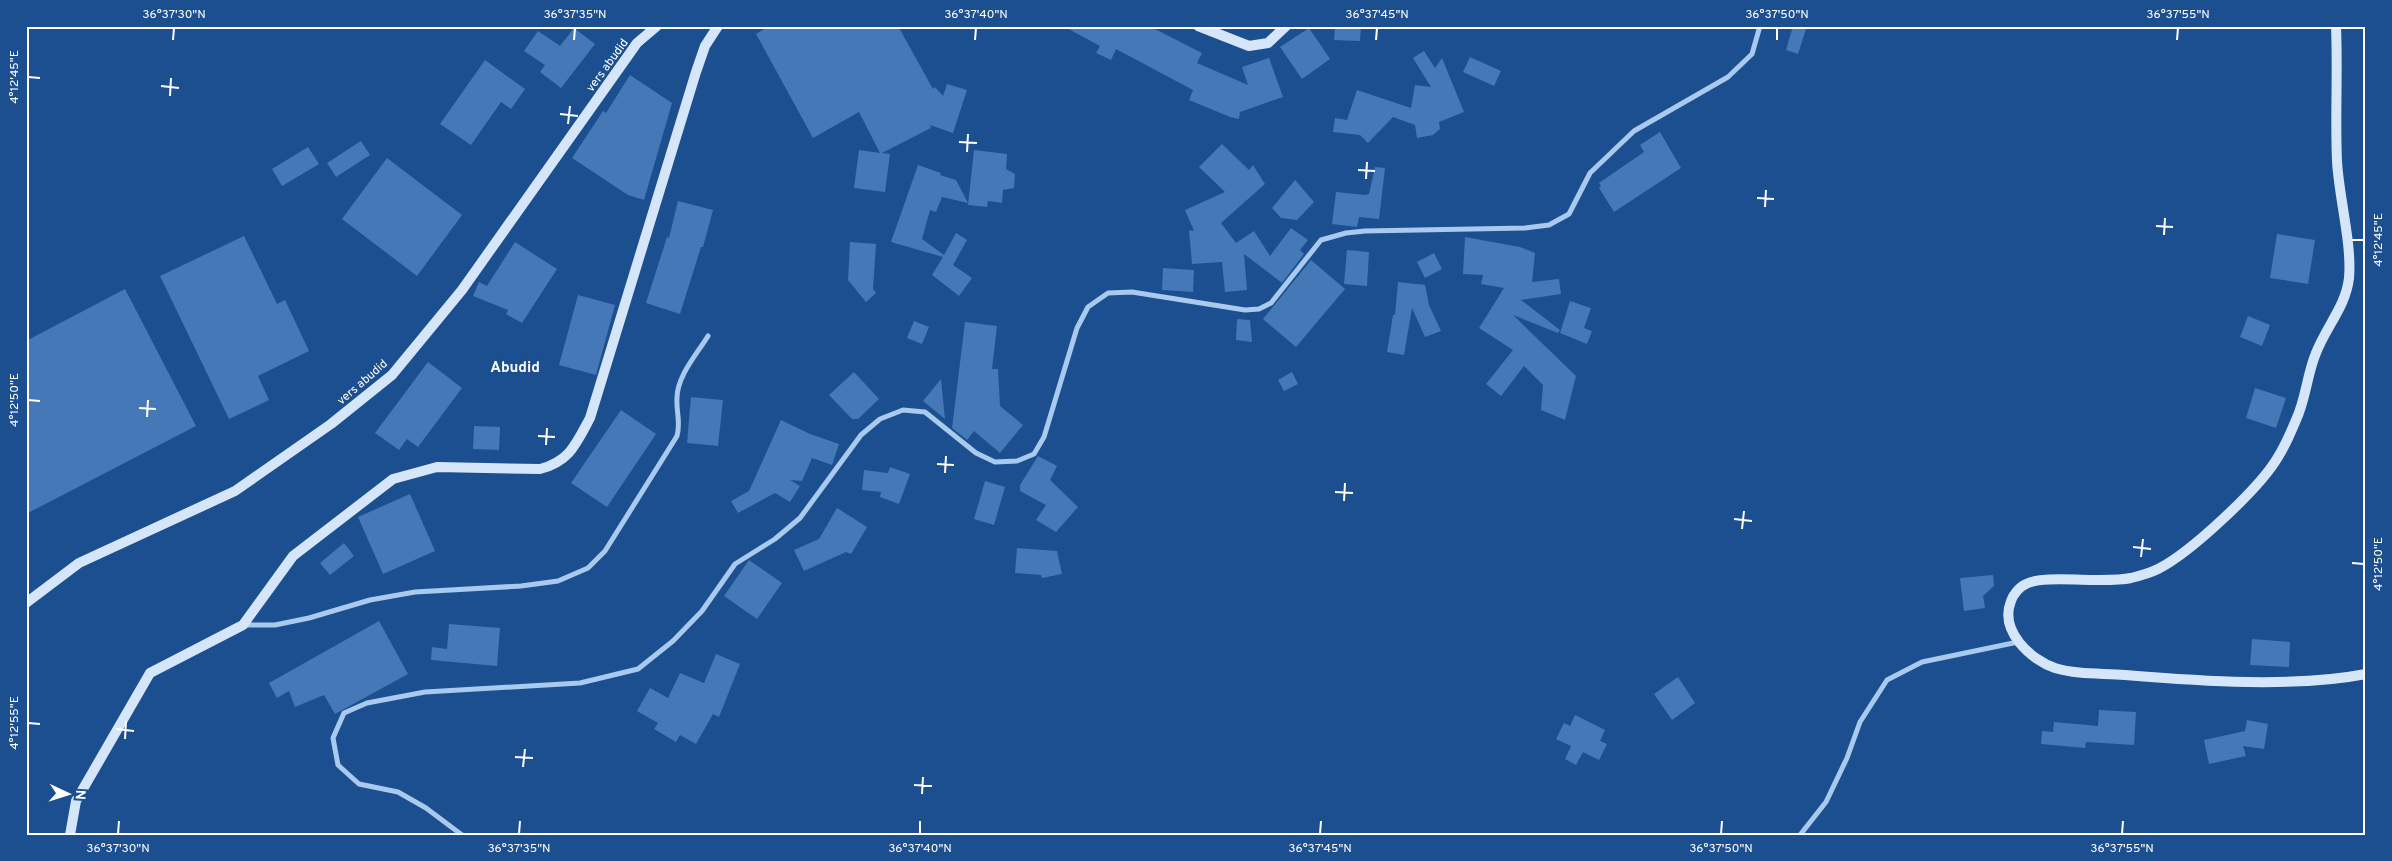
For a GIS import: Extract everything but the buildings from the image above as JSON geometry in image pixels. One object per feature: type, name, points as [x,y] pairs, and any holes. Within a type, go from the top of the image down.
[{"type":"street","name":"vers abudid","points":[[26,603],[79,563],[235,491],[331,424],[392,375],[462,290],[637,43],[657,26]]},
{"type":"street","points":[[70,835],[76,801],[150,673],[243,625],[293,556],[394,479],[437,467],[540,470],[555,465],[570,454],[590,418],[696,72],[705,46],[718,26]]},
{"type":"street","points":[[1198,26],[1249,46],[1268,43],[1286,26]]},
{"type":"street","points":[[462,835],[426,808],[398,792],[360,784],[338,765],[333,738],[344,713],[368,702],[425,692],[580,682],[638,669],[673,641],[702,611],[735,564],[775,539],[800,518],[861,435],[880,419],[903,410],[924,412],[976,453],[995,462],[1017,461],[1034,454],[1044,438],[1077,328],[1088,307],[1108,293],[1132,292],[1245,310],[1259,308],[1271,303],[1321,240],[1346,233],[1365,231],[1525,228],[1548,225],[1569,214],[1590,173],[1634,130],[1728,77],[1752,54],[1760,26]]},
{"type":"street","points":[[2336,26],[2337,162],[2348,252],[2349,278],[2344,300],[2326,330],[2316,354],[2298,416],[2278,458],[2258,483],[2233,508],[2189,547],[2158,569],[2120,579],[2101,581],[2038,580],[2027,583],[2018,590],[2010,603],[2010,623],[2019,642],[2030,654],[2049,665],[2084,673],[2254,681],[2345,678],[2366,674]]},
{"type":"street","points":[[243,625],[275,625],[309,618],[370,600],[415,592],[520,586],[558,581],[588,568],[605,551],[677,436],[680,424],[676,398],[681,380],[708,336]]},
{"type":"street","points":[[1800,835],[1826,802],[1847,758],[1860,722],[1887,680],[1922,662],[2019,642]]},
{"type":"district","name":"Abudid","points":[[515,367]]}]
